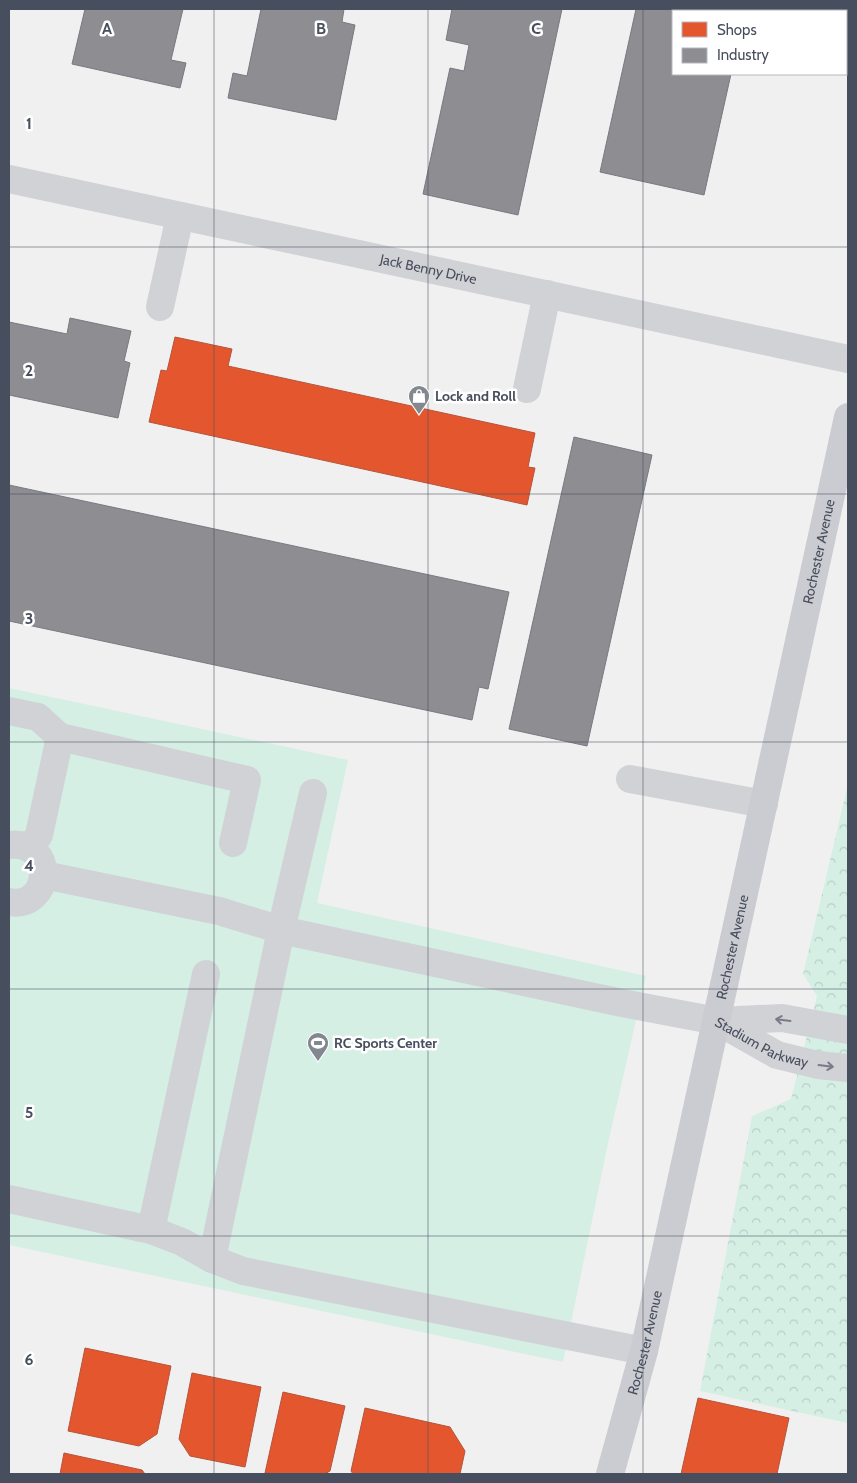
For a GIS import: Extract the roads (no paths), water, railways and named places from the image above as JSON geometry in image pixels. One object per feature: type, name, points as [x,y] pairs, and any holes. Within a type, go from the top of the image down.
[{"type":"main road","name":"Rochester Avenue","points":[[610,1474],[644,1351],[848,417]]},
{"type":"street","name":"Jack Benny Drive","points":[[9,179],[848,359]]},
{"type":"street","points":[[160,307],[180,216]]},
{"type":"street","points":[[527,390],[547,294]]},
{"type":"street","points":[[9,711],[38,717],[60,737],[247,780],[234,843]]},
{"type":"street","points":[[20,847],[39,835],[60,737]]},
{"type":"street","points":[[630,779],[764,804]]},
{"type":"street","points":[[212,1259],[281,930],[313,793]]},
{"type":"street","points":[[9,904],[24,902],[32,897],[39,889],[44,875],[41,860],[35,852],[20,847]]},
{"type":"street","points":[[44,875],[219,911],[281,930],[717,1022]]},
{"type":"street","points":[[151,1230],[206,974]]},
{"type":"street","name":"Stadium Parkway","points":[[717,1022],[782,1018],[803,1024],[848,1030]]},
{"type":"street","name":"Stadium Parkway","points":[[717,1022],[777,1055],[818,1065],[848,1068]]},
{"type":"street","points":[[9,1199],[151,1230],[182,1242],[212,1259],[243,1271],[644,1351]]},
{"type":"place","name":"Lock and Roll","points":[[419,415]]},
{"type":"place","name":"RC Sports Center","points":[[318,1062]]}]
